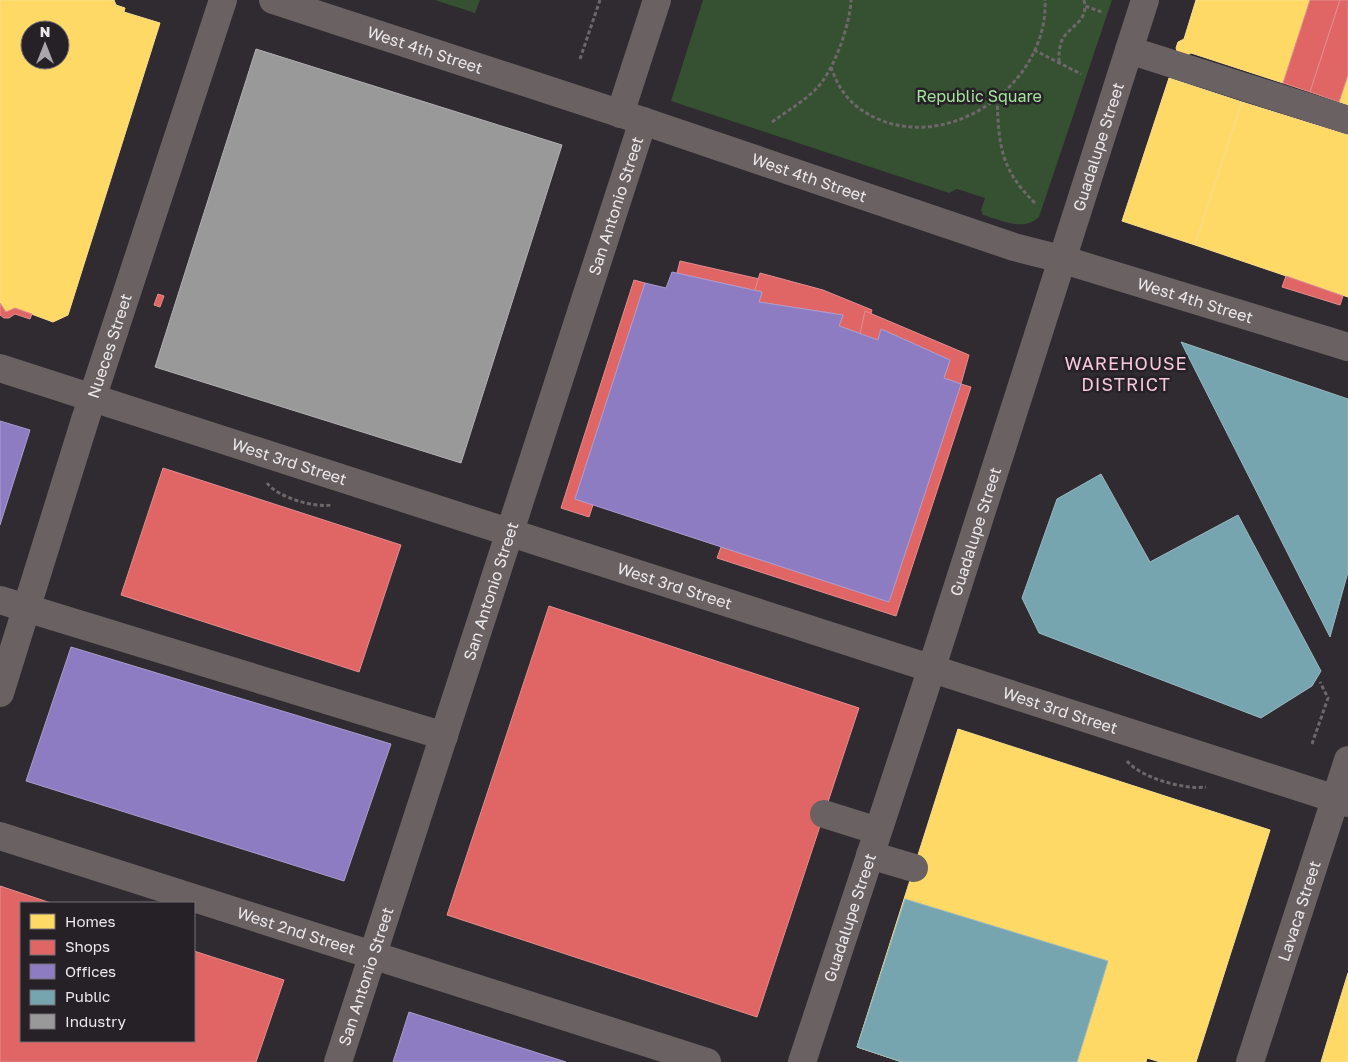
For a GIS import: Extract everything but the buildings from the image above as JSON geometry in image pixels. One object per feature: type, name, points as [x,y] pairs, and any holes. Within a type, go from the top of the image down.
[{"type":"main road","name":"Guadalupe Street","points":[[802,1062],[931,670],[1145,0]]},
{"type":"main road","name":"Lavaca Street","points":[[1250,1062],[1342,801],[1348,760]]},
{"type":"street","name":"Nueces Street","points":[[0,693],[92,399],[223,0]]},
{"type":"street","name":"West 4th Street","points":[[273,0],[632,117],[1014,247],[1061,259],[1348,347]]},
{"type":"street","name":"San Antonio Street","points":[[338,1062],[509,533],[632,117],[657,0]]},
{"type":"street","points":[[1129,50],[1348,120]]},
{"type":"street","name":"West 3rd Street","points":[[0,368],[931,670],[1342,801]]},
{"type":"street","points":[[0,600],[444,736]]},
{"type":"street","points":[[824,814],[914,868]]},
{"type":"street","name":"West 2nd Street","points":[[0,836],[707,1062]]},
{"type":"path","points":[[580,59],[600,0]]},
{"type":"path","points":[[772,122],[815,90],[831,67],[849,18],[851,0]]},
{"type":"path","points":[[831,67],[842,94],[868,114],[888,123],[913,128],[937,128],[961,120],[997,99],[1010,86],[1034,50],[1044,27],[1045,0]]},
{"type":"path","points":[[1059,62],[1062,38],[1085,13],[1084,0]]},
{"type":"path","points":[[1085,6],[1102,12]]},
{"type":"path","points":[[1034,50],[1081,74]]},
{"type":"path","points":[[997,99],[999,140],[1005,162],[1018,186],[1035,203]]},
{"type":"path","points":[[1312,744],[1328,698],[1320,682]]},
{"type":"green space","points":[[435,0],[480,0],[475,13]]},
{"type":"green space","name":"Republic Square","points":[[703,0],[1112,0],[1039,217],[1026,224],[1012,224],[983,215],[981,210],[985,198],[957,189],[949,193],[671,101]]},
{"type":"district","name":"WAREHOUSE DISTRICT","points":[[1126,374]]}]
